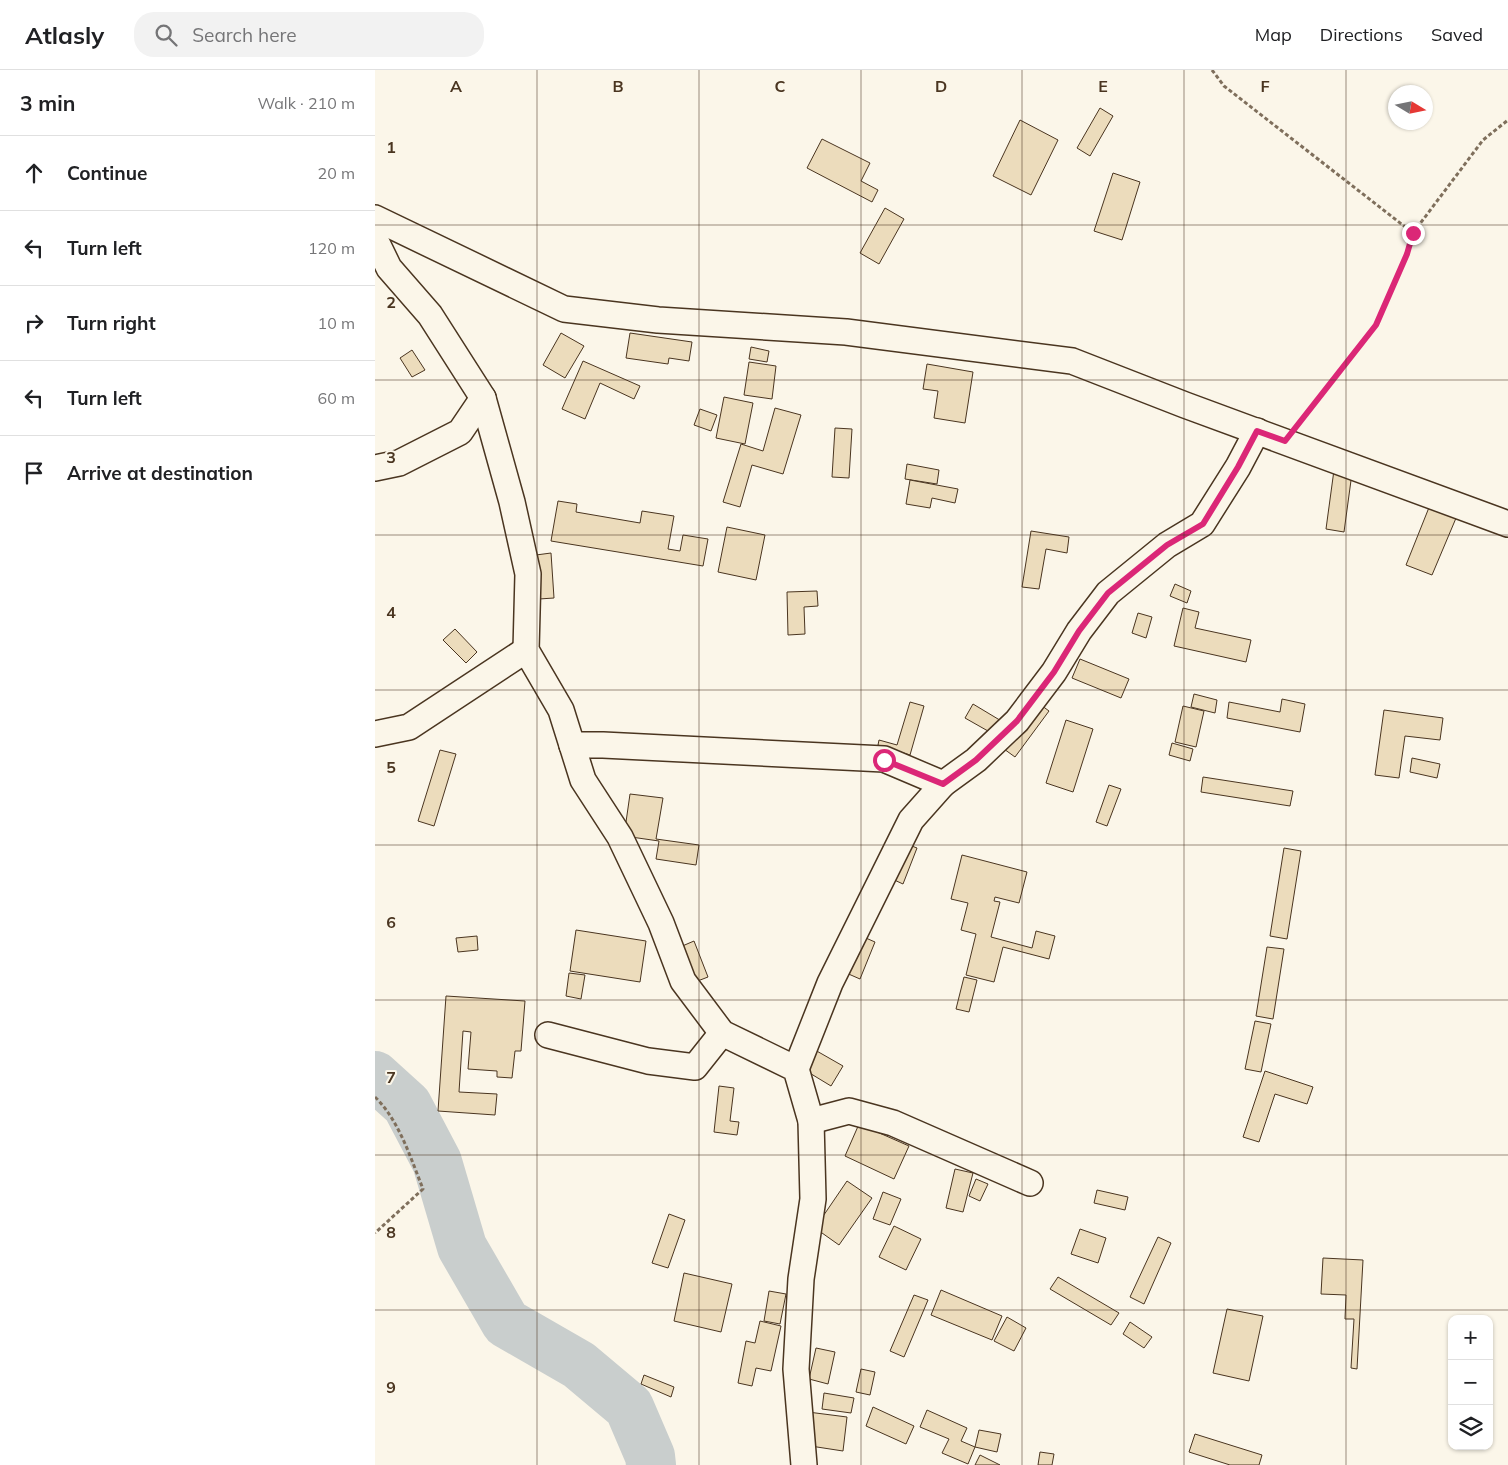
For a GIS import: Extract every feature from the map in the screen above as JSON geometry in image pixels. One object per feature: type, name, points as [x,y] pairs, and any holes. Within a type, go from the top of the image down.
[{"type":"street","points":[[375,218],[564,309],[658,320],[846,332],[1073,361],[1185,405],[1508,524]]},
{"type":"street","points":[[375,239],[389,268],[430,315],[483,398],[512,502],[528,574],[526,650],[561,710],[583,780],[620,837],[661,924],[683,981],[722,1033],[796,1069]]},
{"type":"street","points":[[375,468],[399,463],[460,432],[483,398]]},
{"type":"street","points":[[804,1465],[796,1369],[801,1279],[813,1199],[811,1122],[796,1069],[830,983],[911,820],[943,784],[976,760],[1017,721],[1054,672],[1079,631],[1108,593],[1167,545],[1203,524],[1238,467],[1257,431]]},
{"type":"street","points":[[375,734],[409,727],[526,650]]},
{"type":"street","points":[[572,745],[884,760],[943,784]]},
{"type":"street","points":[[548,1035],[648,1060],[695,1067],[722,1033]]},
{"type":"street","points":[[811,1122],[849,1111],[893,1123],[1030,1183]]},
{"type":"path","points":[[1212,70],[1224,86],[1413,233]]},
{"type":"path","points":[[1285,441],[1376,325],[1407,254],[1413,233],[1483,140],[1508,120]]},
{"type":"path","points":[[375,1097],[403,1137],[423,1189],[375,1233]]},
{"type":"building","points":[[1100,108],[1113,116],[1090,156],[1077,148]]},
{"type":"building","points":[[1020,120],[1058,140],[1031,195],[993,176]]},
{"type":"building","points":[[822,139],[870,163],[861,181],[878,190],[872,202],[807,168]]},
{"type":"building","points":[[1113,173],[1140,182],[1122,240],[1094,231]]},
{"type":"building","points":[[885,208],[904,219],[879,264],[860,253]]},
{"type":"building","points":[[561,333],[584,346],[565,378],[543,365]]},
{"type":"building","points":[[630,333],[692,342],[689,361],[669,358],[668,364],[626,358]]},
{"type":"building","points":[[751,347],[769,351],[767,362],[749,359]]},
{"type":"building","points":[[412,350],[425,370],[412,377],[400,358]]},
{"type":"building","points":[[583,361],[640,386],[634,399],[600,383],[585,419],[562,409]]},
{"type":"building","points":[[749,362],[776,366],[772,399],[744,395]]},
{"type":"building","points":[[927,364],[973,372],[965,423],[934,418],[938,391],[923,389]]},
{"type":"building","points":[[724,397],[753,403],[745,444],[716,438]]},
{"type":"building","points":[[775,408],[801,415],[783,474],[752,465],[740,507],[723,502],[741,444],[763,451]]},
{"type":"building","points":[[700,409],[717,415],[711,431],[694,425]]},
{"type":"building","points":[[835,428],[852,429],[849,478],[832,477]]},
{"type":"building","points":[[907,464],[939,470],[937,484],[905,479]]},
{"type":"building","points":[[1334,470],[1352,473],[1344,532],[1326,529]]},
{"type":"building","points":[[910,480],[958,489],[955,503],[932,498],[930,508],[906,504]]},
{"type":"building","points":[[1432,500],[1459,511],[1432,575],[1406,565]]},
{"type":"building","points":[[558,501],[577,504],[576,512],[640,523],[642,511],[674,516],[668,549],[680,551],[683,535],[708,539],[703,566],[551,541]]},
{"type":"building","points":[[727,527],[765,535],[756,580],[718,572]]},
{"type":"building","points":[[1031,531],[1069,537],[1067,553],[1046,549],[1039,589],[1022,587]]},
{"type":"building","points":[[551,553],[554,598],[539,599],[536,555]]},
{"type":"building","points":[[1175,584],[1191,591],[1187,603],[1170,596]]},
{"type":"building","points":[[817,591],[818,606],[804,607],[805,634],[788,635],[787,592]]},
{"type":"building","points":[[1183,608],[1199,612],[1195,628],[1251,640],[1246,662],[1174,646]]},
{"type":"building","points":[[1138,613],[1152,617],[1146,638],[1132,633]]},
{"type":"building","points":[[455,629],[477,652],[466,663],[443,640]]},
{"type":"building","points":[[1080,659],[1129,679],[1121,698],[1072,678]]},
{"type":"building","points":[[1194,694],[1217,700],[1215,713],[1191,707]]},
{"type":"building","points":[[1282,699],[1305,704],[1300,732],[1227,718],[1229,702],[1280,712]]},
{"type":"building","points":[[910,702],[924,706],[910,755],[878,745],[879,740],[897,745]]},
{"type":"building","points":[[1037,702],[1049,711],[1015,757],[1004,749]]},
{"type":"building","points":[[973,704],[1003,722],[995,735],[965,718]]},
{"type":"building","points":[[1183,706],[1204,711],[1196,747],[1175,742]]},
{"type":"building","points":[[1384,710],[1443,718],[1440,740],[1405,736],[1399,778],[1375,775]]},
{"type":"building","points":[[1066,720],[1093,729],[1073,792],[1046,783]]},
{"type":"building","points":[[1172,743],[1193,749],[1190,761],[1169,755]]},
{"type":"building","points":[[440,750],[456,754],[434,826],[418,821]]},
{"type":"building","points":[[1412,758],[1440,764],[1437,778],[1410,772]]},
{"type":"building","points":[[1203,777],[1293,791],[1290,806],[1201,792]]},
{"type":"building","points":[[1109,785],[1121,789],[1107,826],[1096,822]]},
{"type":"building","points":[[630,794],[663,798],[656,839],[699,845],[696,865],[656,859],[659,841],[624,836]]},
{"type":"building","points":[[904,843],[917,848],[903,884],[890,878]]},
{"type":"building","points":[[1284,848],[1301,851],[1287,939],[1270,936]]},
{"type":"building","points":[[962,855],[1027,872],[1019,903],[995,897],[994,901],[1000,902],[991,937],[1032,948],[1036,931],[1055,936],[1049,959],[1003,947],[994,982],[966,975],[976,934],[961,930],[968,903],[951,899]]},
{"type":"building","points":[[576,930],[646,941],[640,982],[570,971]]},
{"type":"building","points":[[859,935],[875,942],[860,979],[844,972]]},
{"type":"building","points":[[477,936],[478,950],[458,952],[456,938]]},
{"type":"building","points":[[694,941],[708,977],[695,982],[680,947]]},
{"type":"building","points":[[1267,947],[1284,949],[1273,1019],[1256,1016]]},
{"type":"building","points":[[569,973],[585,975],[581,999],[566,996]]},
{"type":"building","points":[[964,977],[977,980],[969,1012],[956,1009]]},
{"type":"building","points":[[446,996],[525,1001],[521,1051],[515,1051],[512,1078],[497,1077],[497,1071],[468,1069],[471,1032],[463,1031],[459,1092],[497,1094],[495,1115],[438,1111]]},
{"type":"building","points":[[1255,1021],[1271,1024],[1261,1072],[1245,1069]]},
{"type":"building","points":[[815,1050],[843,1066],[831,1086],[803,1069]]},
{"type":"building","points":[[1265,1071],[1313,1087],[1307,1104],[1275,1094],[1259,1142],[1243,1137]]},
{"type":"building","points":[[719,1086],[734,1088],[730,1121],[739,1122],[737,1135],[714,1132]]},
{"type":"building","points":[[859,1124],[909,1146],[894,1179],[845,1156]]},
{"type":"building","points":[[955,1169],[973,1173],[963,1212],[946,1208]]},
{"type":"building","points":[[976,1179],[988,1184],[980,1201],[969,1196]]},
{"type":"building","points":[[847,1181],[872,1198],[839,1245],[815,1228]]},
{"type":"building","points":[[1097,1190],[1128,1197],[1125,1210],[1094,1203]]},
{"type":"building","points":[[883,1192],[901,1199],[890,1225],[873,1219]]},
{"type":"building","points":[[669,1214],[685,1220],[668,1268],[652,1263]]},
{"type":"building","points":[[894,1226],[921,1239],[906,1270],[879,1257]]},
{"type":"building","points":[[1080,1229],[1106,1238],[1098,1263],[1071,1254]]},
{"type":"building","points":[[1158,1237],[1171,1243],[1144,1304],[1130,1297]]},
{"type":"building","points":[[1323,1258],[1363,1260],[1357,1369],[1351,1368],[1354,1319],[1345,1319],[1346,1295],[1321,1294]]},
{"type":"building","points":[[684,1273],[732,1284],[721,1332],[674,1321]]},
{"type":"building","points":[[1058,1277],[1119,1313],[1111,1325],[1050,1289]]},
{"type":"building","points":[[941,1290],[1002,1316],[992,1340],[931,1315]]},
{"type":"building","points":[[769,1291],[786,1294],[780,1324],[764,1321]]},
{"type":"building","points":[[914,1295],[928,1300],[904,1357],[890,1351]]},
{"type":"building","points":[[1227,1309],[1263,1316],[1249,1381],[1213,1373]]},
{"type":"building","points":[[1007,1317],[1026,1328],[1014,1351],[994,1341]]},
{"type":"building","points":[[760,1321],[781,1326],[771,1371],[756,1368],[752,1386],[738,1383],[746,1341],[755,1343]]},
{"type":"building","points":[[1130,1322],[1152,1337],[1144,1348],[1123,1334]]},
{"type":"building","points":[[816,1348],[835,1352],[828,1384],[809,1379]]},
{"type":"building","points":[[861,1369],[875,1372],[870,1395],[856,1392]]},
{"type":"building","points":[[644,1375],[674,1387],[671,1397],[641,1384]]},
{"type":"building","points":[[824,1393],[854,1398],[851,1413],[822,1409]]},
{"type":"building","points":[[873,1407],[914,1426],[906,1444],[866,1426]]},
{"type":"building","points":[[927,1410],[967,1428],[961,1441],[975,1447],[968,1464],[942,1453],[949,1439],[920,1427]]},
{"type":"building","points":[[808,1412],[847,1417],[843,1451],[804,1445]]},
{"type":"building","points":[[979,1430],[1001,1434],[997,1452],[975,1447]]},
{"type":"building","points":[[1195,1434],[1262,1455],[1259,1465],[1230,1465],[1189,1452]]},
{"type":"building","points":[[1040,1452],[1054,1454],[1052,1465],[1038,1465]]},
{"type":"building","points":[[980,1455],[1000,1465],[975,1465]]},
{"type":"waterway","points":[[375,1076],[407,1105],[437,1162],[462,1247],[506,1323],[579,1365],[629,1407],[650,1456],[651,1465]]},
{"type":"route","points":[[884,760],[943,784],[976,760],[1017,721],[1054,672],[1079,631],[1108,593],[1167,545],[1203,524],[1238,467],[1257,431],[1285,441],[1376,325],[1407,254],[1413,233]]}]
